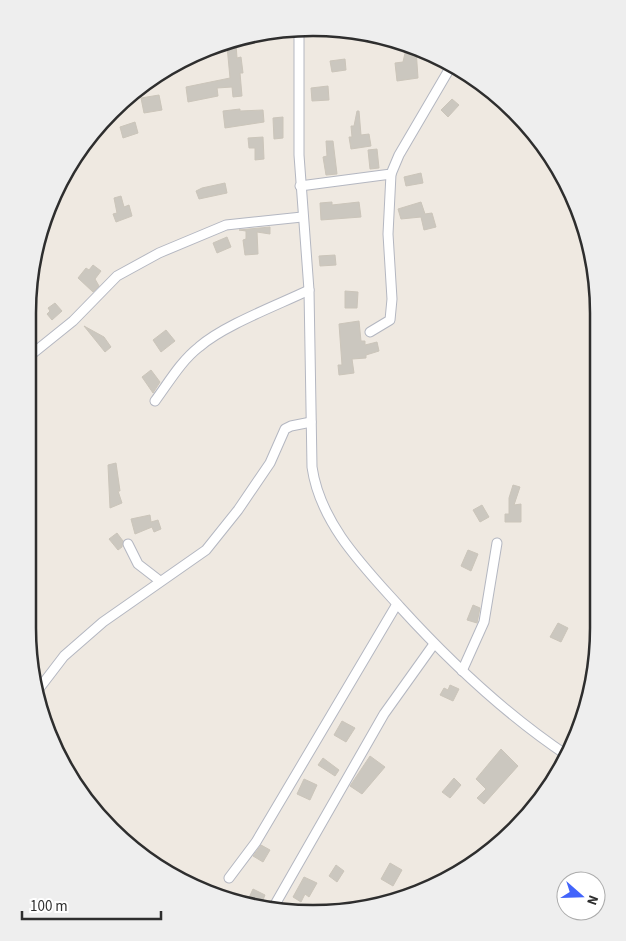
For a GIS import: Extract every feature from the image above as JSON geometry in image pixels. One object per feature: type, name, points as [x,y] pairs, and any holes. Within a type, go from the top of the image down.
[{"type":"street","points":[[300,37],[300,186],[309,290],[313,476],[336,531],[367,571],[434,644],[462,671],[533,733],[560,751]]},
{"type":"street","points":[[370,332],[390,320],[392,299],[388,234],[391,174],[399,155],[448,71]]},
{"type":"street","points":[[300,186],[391,174]]},
{"type":"street","points":[[36,351],[73,321],[117,276],[152,257],[226,225],[302,217]]},
{"type":"street","points":[[156,401],[179,367],[199,346],[231,328],[309,290]]},
{"type":"street","points":[[42,684],[64,656],[90,634],[160,581],[206,550],[238,510],[270,463],[285,429],[311,422]]},
{"type":"street","points":[[462,671],[484,622],[497,543]]},
{"type":"street","points":[[128,544],[138,564],[160,581]]},
{"type":"street","points":[[229,878],[256,842],[397,604]]},
{"type":"street","points":[[276,902],[384,714],[434,644]]},
{"type":"building","points":[[236,47],[237,58],[241,57],[243,73],[240,73],[242,96],[233,97],[232,87],[217,88],[218,96],[188,102],[186,87],[230,78],[227,50]]},
{"type":"building","points":[[405,52],[416,56],[418,78],[397,81],[395,63],[403,62]]},
{"type":"building","points":[[345,59],[346,70],[332,72],[330,61]]},
{"type":"building","points":[[328,86],[329,100],[312,101],[311,88]]},
{"type":"building","points":[[159,95],[162,110],[144,113],[141,98]]},
{"type":"building","points":[[452,99],[459,105],[448,117],[441,110]]},
{"type":"building","points":[[240,109],[240,111],[263,110],[264,122],[225,128],[223,111]]},
{"type":"building","points":[[357,111],[359,111],[361,135],[369,134],[371,146],[351,149],[349,137],[352,137],[351,126],[354,126]]},
{"type":"building","points":[[283,117],[283,138],[274,139],[273,118]]},
{"type":"building","points":[[135,122],[138,133],[123,138],[120,127]]},
{"type":"building","points":[[263,137],[264,159],[255,160],[255,148],[249,148],[248,138]]},
{"type":"building","points":[[326,141],[333,141],[337,174],[326,175],[323,157],[327,156]]},
{"type":"building","points":[[377,149],[379,168],[370,169],[368,150]]},
{"type":"building","points":[[421,173],[423,183],[406,186],[404,177]]},
{"type":"building","points":[[225,183],[227,193],[199,199],[196,191]]},
{"type":"building","points":[[121,196],[124,207],[129,205],[132,216],[116,222],[113,214],[117,213],[114,198]]},
{"type":"building","points":[[332,202],[332,205],[359,202],[361,217],[321,220],[320,203]]},
{"type":"building","points":[[421,202],[425,214],[432,213],[436,227],[424,230],[421,217],[401,219],[398,209]]},
{"type":"building","points":[[270,227],[270,234],[257,232],[258,254],[245,255],[243,240],[246,239],[246,231],[239,230]]},
{"type":"building","points":[[227,237],[231,247],[217,253],[213,243]]},
{"type":"building","points":[[335,255],[336,265],[320,266],[319,256]]},
{"type":"building","points":[[93,265],[101,271],[95,279],[99,286],[93,292],[78,278],[86,268],[89,270]]},
{"type":"building","points":[[345,291],[358,292],[357,308],[345,308]]},
{"type":"building","points":[[55,303],[62,311],[52,320],[47,314],[50,311],[48,308]]},
{"type":"building","points":[[359,321],[361,341],[365,341],[365,345],[377,342],[379,351],[366,355],[366,358],[352,359],[354,373],[339,375],[338,365],[342,365],[339,324]]},
{"type":"building","points":[[84,326],[104,337],[111,347],[105,352]]},
{"type":"building","points":[[166,330],[175,341],[161,352],[153,340]]},
{"type":"building","points":[[151,370],[160,382],[153,393],[142,377]]},
{"type":"building","points":[[116,463],[120,491],[118,491],[122,503],[110,508],[108,465]]},
{"type":"building","points":[[513,485],[520,487],[514,505],[521,504],[521,522],[505,522],[505,514],[509,514],[509,498]]},
{"type":"building","points":[[482,505],[489,517],[480,522],[473,510]]},
{"type":"building","points":[[150,515],[151,522],[158,520],[161,529],[154,532],[152,527],[135,534],[131,519]]},
{"type":"building","points":[[117,533],[123,541],[122,547],[118,550],[109,539]]},
{"type":"building","points":[[468,550],[478,554],[471,571],[461,566]]},
{"type":"building","points":[[473,605],[480,608],[477,623],[467,620]]},
{"type":"building","points":[[558,623],[568,628],[561,642],[550,637]]},
{"type":"building","points":[[450,685],[459,689],[453,701],[440,695],[444,688],[448,690]]},
{"type":"building","points":[[342,721],[355,728],[346,742],[334,735]]},
{"type":"building","points":[[501,749],[518,766],[484,804],[477,798],[486,789],[476,779]]},
{"type":"building","points":[[370,756],[385,767],[362,794],[350,786]]},
{"type":"building","points":[[323,758],[339,770],[335,776],[318,765]]},
{"type":"building","points":[[454,778],[461,785],[450,798],[442,792]]},
{"type":"building","points":[[304,779],[317,785],[310,800],[297,794]]},
{"type":"building","points":[[261,845],[270,850],[263,862],[253,856]]},
{"type":"building","points":[[390,863],[402,870],[393,886],[381,879]]},
{"type":"building","points":[[336,865],[344,871],[337,882],[329,876]]},
{"type":"building","points":[[304,877],[317,883],[309,897],[305,894],[301,902],[293,897]]},
{"type":"building","points":[[253,889],[265,895],[263,900],[249,897]]}]
